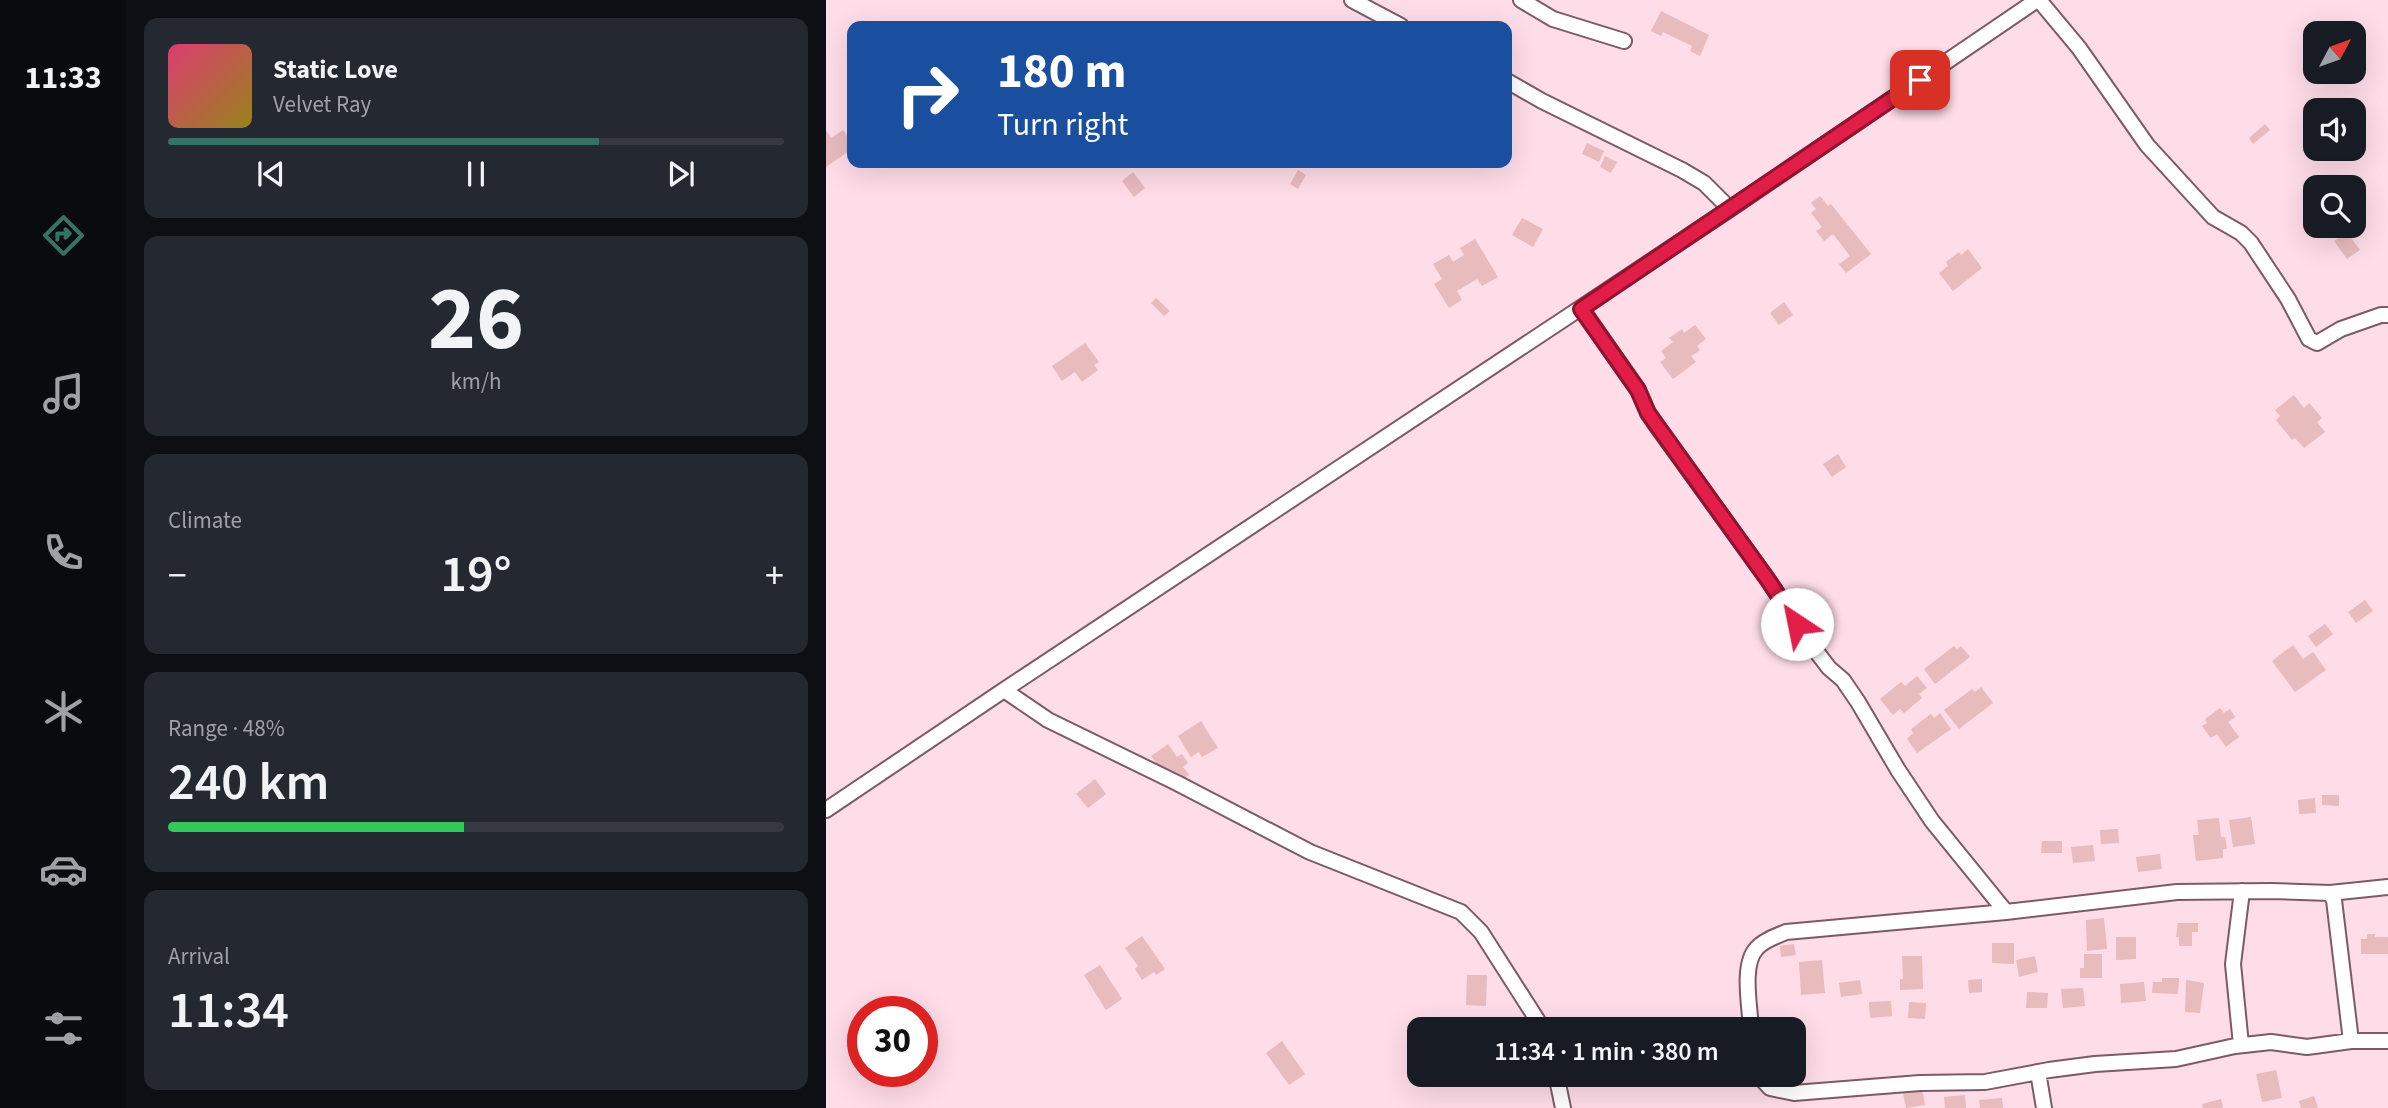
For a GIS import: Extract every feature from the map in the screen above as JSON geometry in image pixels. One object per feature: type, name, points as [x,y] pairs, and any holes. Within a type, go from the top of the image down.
[{"type":"street","points":[[1352,0],[1392,21]]},
{"type":"street","points":[[1521,0],[1553,19],[1624,41]]},
{"type":"street","points":[[826,810],[1003,690],[1581,309],[2038,0],[2079,48],[2147,145],[2213,217],[2241,233],[2251,243],[2259,259],[2288,299],[2308,339],[2317,343],[2341,329],[2381,315],[2388,316]]},
{"type":"street","points":[[1512,84],[1682,170],[1704,183],[1730,209]]},
{"type":"street","points":[[1581,309],[1638,390],[1656,425],[1813,647],[1829,668],[1843,680],[1932,821],[2006,912]]},
{"type":"street","points":[[1003,690],[1048,720],[1310,852],[1461,912],[1481,932],[1535,1017]]},
{"type":"street","points":[[1750,1017],[1747,971],[1751,956],[1758,946],[1786,932],[2006,912],[2177,892],[2330,893],[2388,887]]},
{"type":"street","points":[[2241,1045],[2233,964],[2242,891]]},
{"type":"street","points":[[2330,893],[2334,900],[2351,1041]]},
{"type":"street","points":[[1769,1087],[1794,1093],[1920,1083],[1985,1082],[2095,1064],[2176,1059],[2241,1045],[2270,1042],[2307,1046],[2351,1041],[2388,1041]]},
{"type":"street","points":[[2038,1072],[2044,1108]]},
{"type":"street","points":[[1559,1087],[1563,1108]]},
{"type":"building","points":[[1661,11],[1709,35],[1700,56],[1690,51],[1692,46],[1663,32],[1661,36],[1651,31]]},
{"type":"building","points":[[2265,124],[2270,130],[2253,144],[2249,138]]},
{"type":"building","points":[[826,130],[831,138],[843,130],[847,136],[847,152],[826,167]]},
{"type":"building","points":[[1587,143],[1604,151],[1599,162],[1582,154]]},
{"type":"building","points":[[1605,156],[1617,162],[1611,173],[1600,167]]},
{"type":"building","points":[[1298,170],[1306,175],[1298,189],[1290,184]]},
{"type":"building","points":[[1133,172],[1145,188],[1134,197],[1122,181]]},
{"type":"building","points":[[1820,196],[1828,206],[1831,204],[1871,254],[1846,273],[1839,264],[1850,256],[1833,234],[1824,241],[1816,231],[1822,227],[1811,213],[1816,209],[1811,203]]},
{"type":"building","points":[[1522,218],[1543,229],[1533,247],[1512,235]]},
{"type":"building","points":[[2338,238],[2351,238],[2360,250],[2347,259],[2334,241]]},
{"type":"building","points":[[1475,239],[1498,277],[1482,286],[1477,279],[1457,291],[1462,300],[1449,308],[1434,284],[1442,279],[1433,264],[1449,255],[1453,262],[1464,255],[1460,248]]},
{"type":"building","points":[[1968,249],[1982,268],[1953,291],[1939,273],[1948,266],[1946,262]]},
{"type":"building","points":[[1156,298],[1170,311],[1164,316],[1151,303]]},
{"type":"building","points":[[1784,302],[1793,315],[1779,325],[1770,313]]},
{"type":"building","points":[[1695,325],[1706,339],[1697,346],[1700,350],[1691,356],[1696,362],[1673,379],[1660,362],[1666,358],[1661,351],[1673,342],[1669,338],[1682,329],[1684,333]]},
{"type":"building","points":[[1085,343],[1099,362],[1094,365],[1098,370],[1082,382],[1075,372],[1062,381],[1052,366]]},
{"type":"building","points":[[2294,395],[2304,408],[2309,403],[2322,418],[2317,422],[2325,432],[2304,448],[2295,438],[2292,440],[2276,420],[2280,416],[2275,410]]},
{"type":"building","points":[[1838,454],[1846,467],[1832,477],[1823,464]]},
{"type":"building","points":[[2365,600],[2373,611],[2356,623],[2348,612]]},
{"type":"building","points":[[2325,624],[2333,634],[2316,647],[2308,636]]},
{"type":"building","points":[[2293,645],[2303,659],[2313,652],[2326,670],[2295,692],[2272,661]]},
{"type":"building","points":[[1954,646],[1957,649],[1961,646],[1970,657],[1935,684],[1924,669]]},
{"type":"building","points":[[1917,676],[1927,688],[1919,694],[1922,698],[1904,713],[1900,709],[1893,715],[1880,699],[1901,682],[1905,686]]},
{"type":"building","points":[[1981,687],[1993,703],[1959,729],[1944,710],[1972,689],[1975,692]]},
{"type":"building","points":[[2220,708],[2224,713],[2230,709],[2235,717],[2228,722],[2239,737],[2226,747],[2217,734],[2211,738],[2202,726],[2207,723],[2205,719]]},
{"type":"building","points":[[1940,713],[1951,729],[1917,753],[1907,739],[1913,733],[1911,729],[1931,714],[1934,718]]},
{"type":"building","points":[[1201,721],[1218,748],[1202,757],[1199,752],[1191,757],[1178,736]]},
{"type":"building","points":[[1168,744],[1177,757],[1182,754],[1188,763],[1183,767],[1189,775],[1169,790],[1160,777],[1165,774],[1151,756]]},
{"type":"building","points":[[1095,779],[1106,794],[1088,808],[1076,794]]},
{"type":"building","points":[[2322,795],[2339,795],[2339,806],[2322,805]]},
{"type":"building","points":[[2315,798],[2316,813],[2299,814],[2298,800]]},
{"type":"building","points":[[2251,817],[2255,844],[2233,847],[2229,820]]},
{"type":"building","points":[[2219,818],[2221,837],[2225,837],[2227,849],[2223,849],[2223,858],[2196,861],[2193,835],[2199,835],[2197,820]]},
{"type":"building","points":[[2118,829],[2119,843],[2101,844],[2100,830]]},
{"type":"building","points":[[2042,841],[2062,841],[2062,853],[2041,853]]},
{"type":"building","points":[[2093,845],[2095,861],[2073,863],[2071,847]]},
{"type":"building","points":[[2160,854],[2162,869],[2138,872],[2136,857]]},
{"type":"building","points":[[2104,918],[2107,949],[2087,951],[2086,920]]},
{"type":"building","points":[[2178,923],[2198,923],[2198,932],[2192,932],[2192,946],[2179,946],[2179,937],[2176,937]]},
{"type":"building","points":[[2367,934],[2388,937],[2388,954],[2361,954],[2361,939],[2367,939]]},
{"type":"building","points":[[1142,936],[1165,969],[1142,980],[1135,969],[1138,966],[1125,948]]},
{"type":"building","points":[[2116,937],[2136,937],[2136,959],[2116,960]]},
{"type":"building","points":[[1992,943],[2014,943],[2014,964],[1992,963]]},
{"type":"building","points":[[1794,944],[1796,955],[1781,957],[1780,946]]},
{"type":"building","points":[[2084,954],[2102,954],[2102,978],[2080,978],[2080,968],[2084,968]]},
{"type":"building","points":[[1902,956],[1922,956],[1923,989],[1900,990],[1900,979],[1903,979]]},
{"type":"building","points":[[2035,956],[2038,972],[2019,977],[2016,960]]},
{"type":"building","points":[[1822,960],[1825,993],[1801,995],[1799,962]]},
{"type":"building","points":[[1100,965],[1122,999],[1106,1010],[1084,975]]},
{"type":"building","points":[[1467,975],[1487,975],[1486,1006],[1466,1005]]},
{"type":"building","points":[[2162,978],[2179,978],[2178,994],[2152,993],[2153,982],[2162,982]]},
{"type":"building","points":[[1982,979],[1982,992],[1969,993],[1968,980]]},
{"type":"building","points":[[1860,980],[1862,994],[1841,997],[1839,983]]},
{"type":"building","points":[[2186,980],[2204,983],[2200,1013],[2185,1012]]},
{"type":"building","points":[[2144,982],[2146,1001],[2121,1003],[2120,984]]},
{"type":"building","points":[[2083,988],[2085,1006],[2063,1008],[2061,989]]},
{"type":"building","points":[[2027,992],[2048,993],[2047,1008],[2026,1008]]},
{"type":"building","points":[[1891,1001],[1892,1016],[1870,1018],[1869,1002]]},
{"type":"building","points":[[1909,1002],[1926,1003],[1925,1019],[1908,1018]]},
{"type":"building","points":[[1282,1041],[1305,1074],[1289,1085],[1266,1053]]},
{"type":"building","points":[[2276,1070],[2282,1098],[2262,1102],[2256,1074]]},
{"type":"building","points":[[1922,1089],[1925,1105],[1906,1108],[1903,1093]]},
{"type":"building","points":[[1965,1095],[1966,1108],[1945,1108],[1944,1097]]},
{"type":"building","points":[[2314,1096],[2318,1108],[2301,1108],[2299,1101]]},
{"type":"building","points":[[2002,1098],[2003,1108],[1980,1108],[1979,1100]]},
{"type":"building","points":[[2221,1099],[2223,1108],[2203,1108],[2202,1104]]},
{"type":"route","points":[[1797,624],[1648,413],[1638,390],[1581,309],[1920,80]]}]
